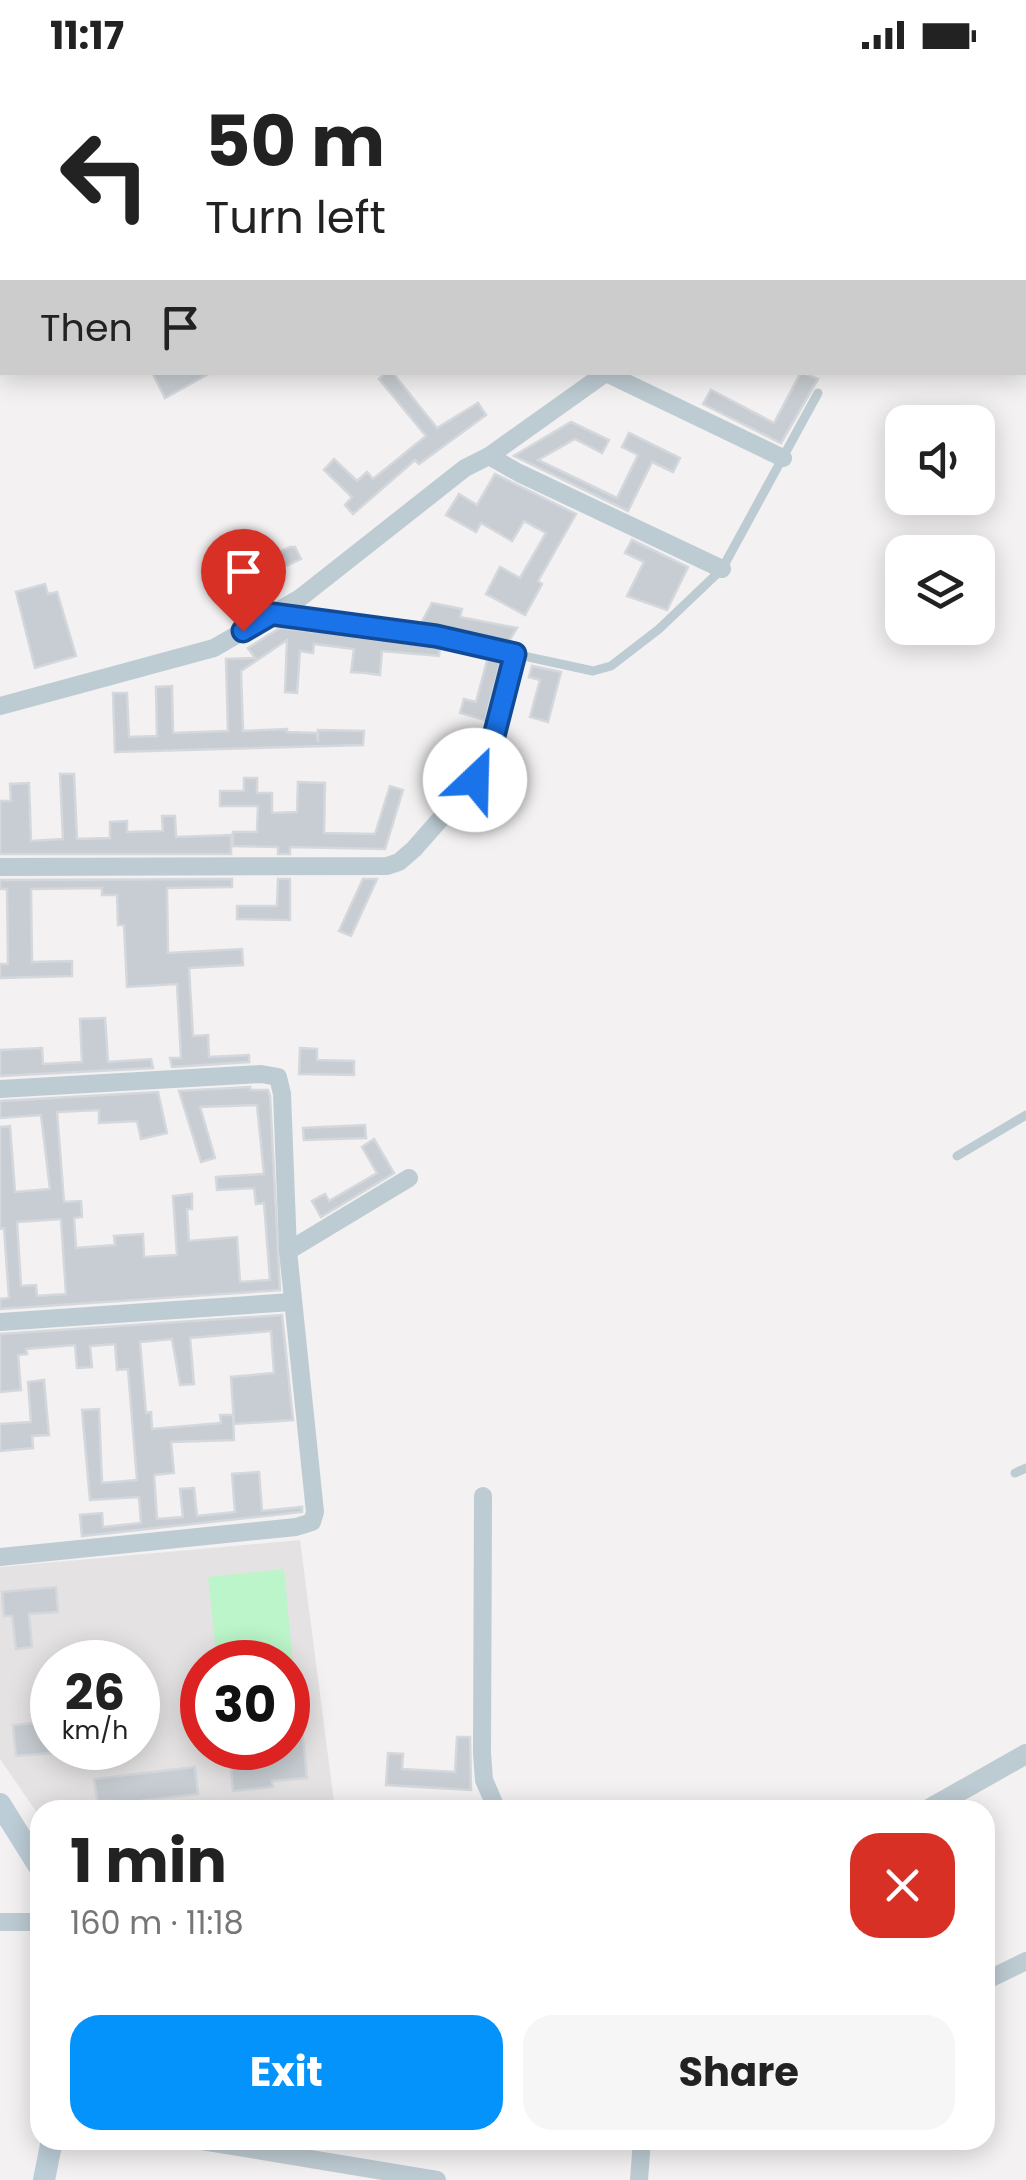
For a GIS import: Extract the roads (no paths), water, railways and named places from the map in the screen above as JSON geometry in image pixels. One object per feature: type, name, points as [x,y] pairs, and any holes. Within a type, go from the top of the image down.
[{"type":"main road","points":[[0,1804],[30,1852]]},
{"type":"main road","points":[[44,2180],[50,2150]]},
{"type":"street","points":[[0,706],[214,648],[300,598],[466,468],[603,375]]},
{"type":"street","points":[[610,375],[783,458]]},
{"type":"street","points":[[489,456],[722,569]]},
{"type":"street","points":[[0,867],[387,866],[399,862],[486,767],[515,654]]},
{"type":"street","points":[[0,1088],[260,1074],[278,1077],[292,1302],[315,1506],[312,1522],[288,1528],[0,1558]]},
{"type":"street","points":[[288,1251],[409,1178]]},
{"type":"street","points":[[0,1322],[292,1302]]},
{"type":"street","points":[[484,1496],[482,1753],[484,1780],[493,1800]]},
{"type":"street","points":[[945,1800],[1026,1754]]},
{"type":"street","points":[[0,1922],[30,1922]]},
{"type":"street","points":[[995,1976],[1026,1961]]},
{"type":"street","points":[[260,2150],[438,2180]]},
{"type":"street","points":[[639,2180],[641,2150]]},
{"type":"street","points":[[309,2180],[312,2158]]},
{"type":"lane","points":[[272,614],[436,636],[593,671],[611,666],[659,630],[722,569],[818,393]]},
{"type":"lane","points":[[956,1156],[1026,1115]]},
{"type":"lane","points":[[1015,1472],[1026,1468]]}]
